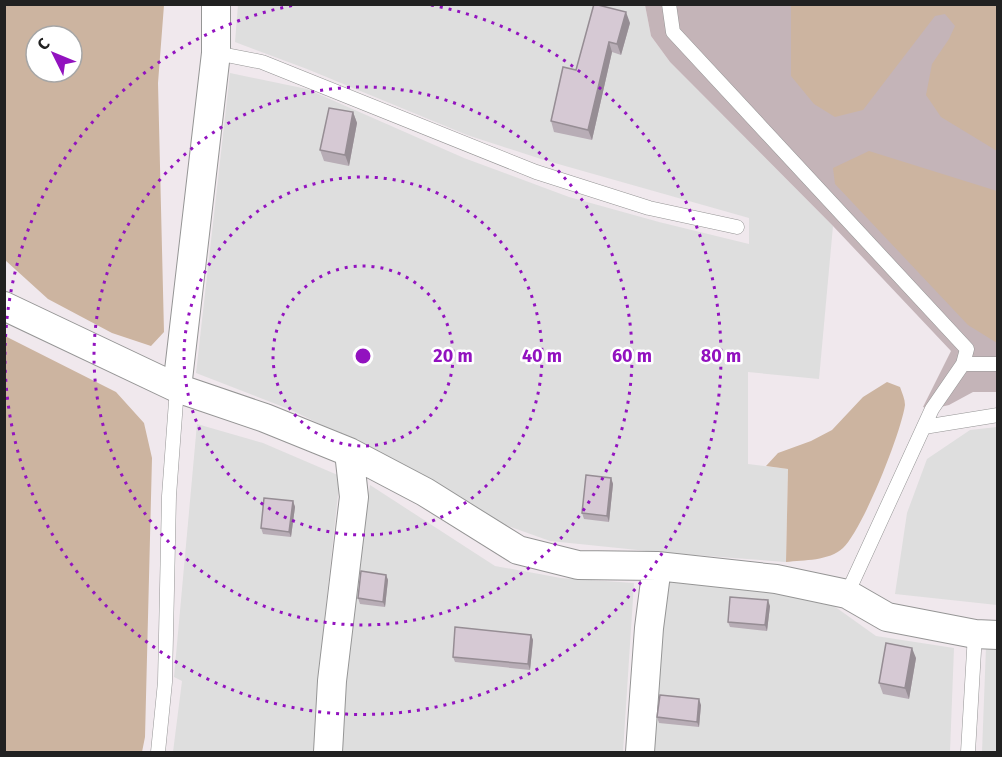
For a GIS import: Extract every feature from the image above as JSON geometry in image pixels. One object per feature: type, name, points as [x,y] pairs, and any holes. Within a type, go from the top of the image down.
[{"type":"street","points":[[177,388],[216,53],[216,4]]},
{"type":"street","points":[[4,306],[177,388],[265,418],[349,452],[425,492],[518,550],[578,565],[657,567],[776,579],[847,594],[887,617],[986,634]]},
{"type":"street","points":[[328,753],[332,681],[354,497],[349,452]]},
{"type":"street","points":[[640,753],[649,628],[657,567]]},
{"type":"lane","points":[[669,4],[673,32],[967,349],[963,364],[932,410],[847,594]]},
{"type":"lane","points":[[216,53],[261,62],[536,172],[649,208],[737,227]]},
{"type":"lane","points":[[963,364],[998,364]]},
{"type":"lane","points":[[158,753],[165,682],[169,496],[177,388]]},
{"type":"lane","points":[[924,427],[998,415]]},
{"type":"lane","points":[[968,753],[986,634]]},
{"type":"shaded area","points":[[5,4],[164,5],[158,83],[164,332],[151,346],[112,333],[48,299],[5,260]]},
{"type":"shaded area","points":[[238,5],[645,5],[651,36],[670,62],[833,226],[819,379],[748,372],[748,464],[788,469],[786,562],[550,541],[500,523],[361,444],[291,410],[196,373],[230,73],[307,89],[464,158],[569,197],[749,244],[749,218],[544,160],[467,135],[235,42]]},
{"type":"shaded area","points":[[645,5],[997,5],[997,392],[973,392],[949,405],[932,409],[923,407],[951,351],[833,226],[670,62],[651,36]]},
{"type":"shaded area","points":[[791,5],[997,5],[997,151],[941,117],[926,95],[932,64],[955,26],[945,14],[935,16],[863,110],[835,117],[814,104],[791,76]]},
{"type":"shaded area","points":[[869,151],[997,191],[997,343],[968,325],[835,184],[833,168]]},
{"type":"shaded area","points":[[5,336],[116,392],[144,423],[152,458],[145,737],[142,752],[5,752]]},
{"type":"shaded area","points":[[887,382],[900,387],[905,405],[889,458],[861,522],[843,548],[837,552],[816,559],[786,562],[788,469],[766,466],[778,453],[811,441],[832,430],[863,397]]},
{"type":"shaded area","points":[[197,424],[263,443],[340,476],[326,606],[317,752],[173,752],[182,681],[174,677]]},
{"type":"shaded area","points":[[997,427],[997,605],[895,594],[907,513],[927,459],[970,430]]},
{"type":"shaded area","points":[[370,485],[495,566],[561,578],[634,583],[623,752],[341,752],[350,610]]},
{"type":"shaded area","points":[[668,577],[827,601],[876,636],[954,648],[950,752],[650,752]]},
{"type":"shaded area","points":[[986,647],[997,647],[997,752],[982,752]]},
{"type":"building","points":[[594,4],[626,12],[617,44],[609,42],[588,130],[551,121],[563,67],[576,70]]},
{"type":"building","points":[[329,108],[353,112],[345,155],[320,150]]},
{"type":"building","points":[[586,475],[611,478],[607,516],[582,513]]},
{"type":"building","points":[[264,498],[293,501],[289,532],[261,528]]},
{"type":"building","points":[[361,571],[386,575],[383,602],[358,598]]},
{"type":"building","points":[[730,597],[768,600],[765,625],[728,622]]},
{"type":"building","points":[[455,627],[531,635],[528,664],[453,657]]},
{"type":"building","points":[[886,643],[912,648],[905,688],[879,683]]},
{"type":"building","points":[[660,695],[699,699],[697,722],[657,717]]}]
